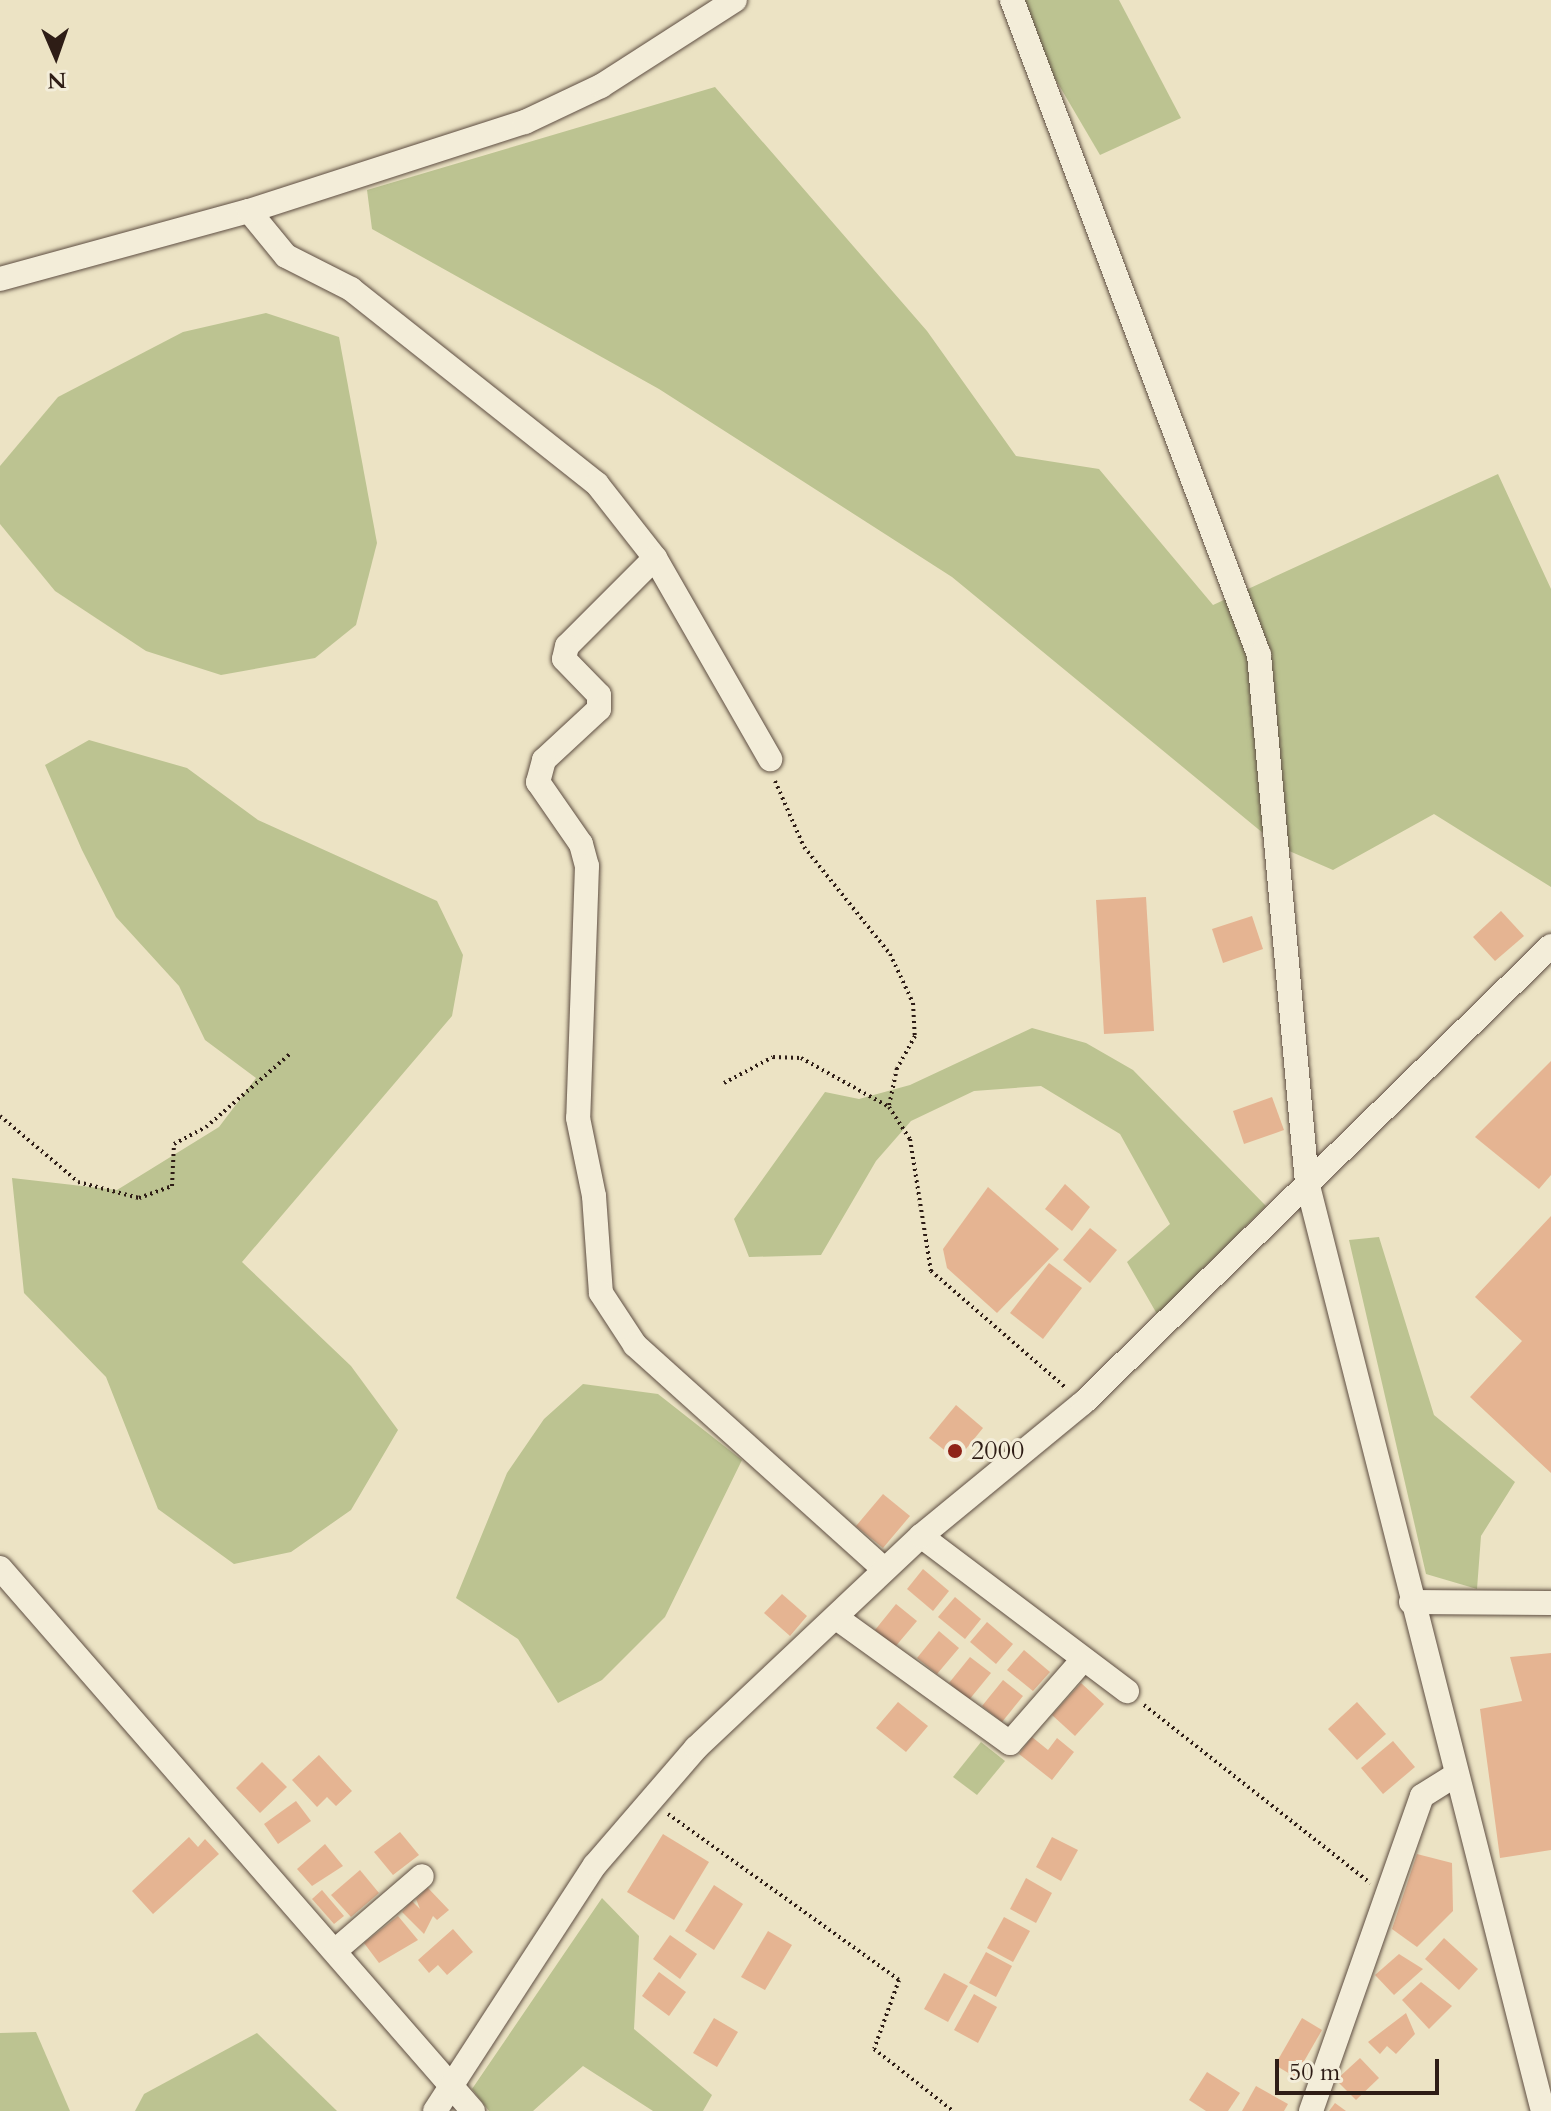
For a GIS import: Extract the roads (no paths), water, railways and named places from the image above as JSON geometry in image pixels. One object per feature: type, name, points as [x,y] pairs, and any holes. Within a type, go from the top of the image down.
[{"type":"street","points":[[0,279],[249,211],[525,122],[601,86],[735,0]]},
{"type":"street","points":[[1012,0],[1259,655],[1307,1182],[1453,1777],[1543,2111]]},
{"type":"street","points":[[249,211],[286,256],[351,289],[536,430],[597,484],[655,558],[770,759]]},
{"type":"street","points":[[655,558],[567,646],[564,659],[599,695],[599,709],[544,760],[538,782],[581,844],[587,866],[578,1118],[594,1196],[601,1293],[635,1345],[884,1569]]},
{"type":"street","points":[[435,2111],[595,1865],[649,1800],[838,1619],[884,1569],[1083,1403],[1551,946]]},
{"type":"street","points":[[921,1536],[1081,1662],[1127,1691]]},
{"type":"street","points":[[0,1568],[336,1950],[473,2111]]},
{"type":"street","points":[[1411,1602],[1551,1603]]},
{"type":"street","points":[[838,1619],[1010,1743],[1081,1662]]},
{"type":"street","points":[[1311,2111],[1422,1796],[1453,1777]]},
{"type":"street","points":[[336,1950],[422,1876]]},
{"type":"place","name":"2000","points":[[955,1451]]}]
